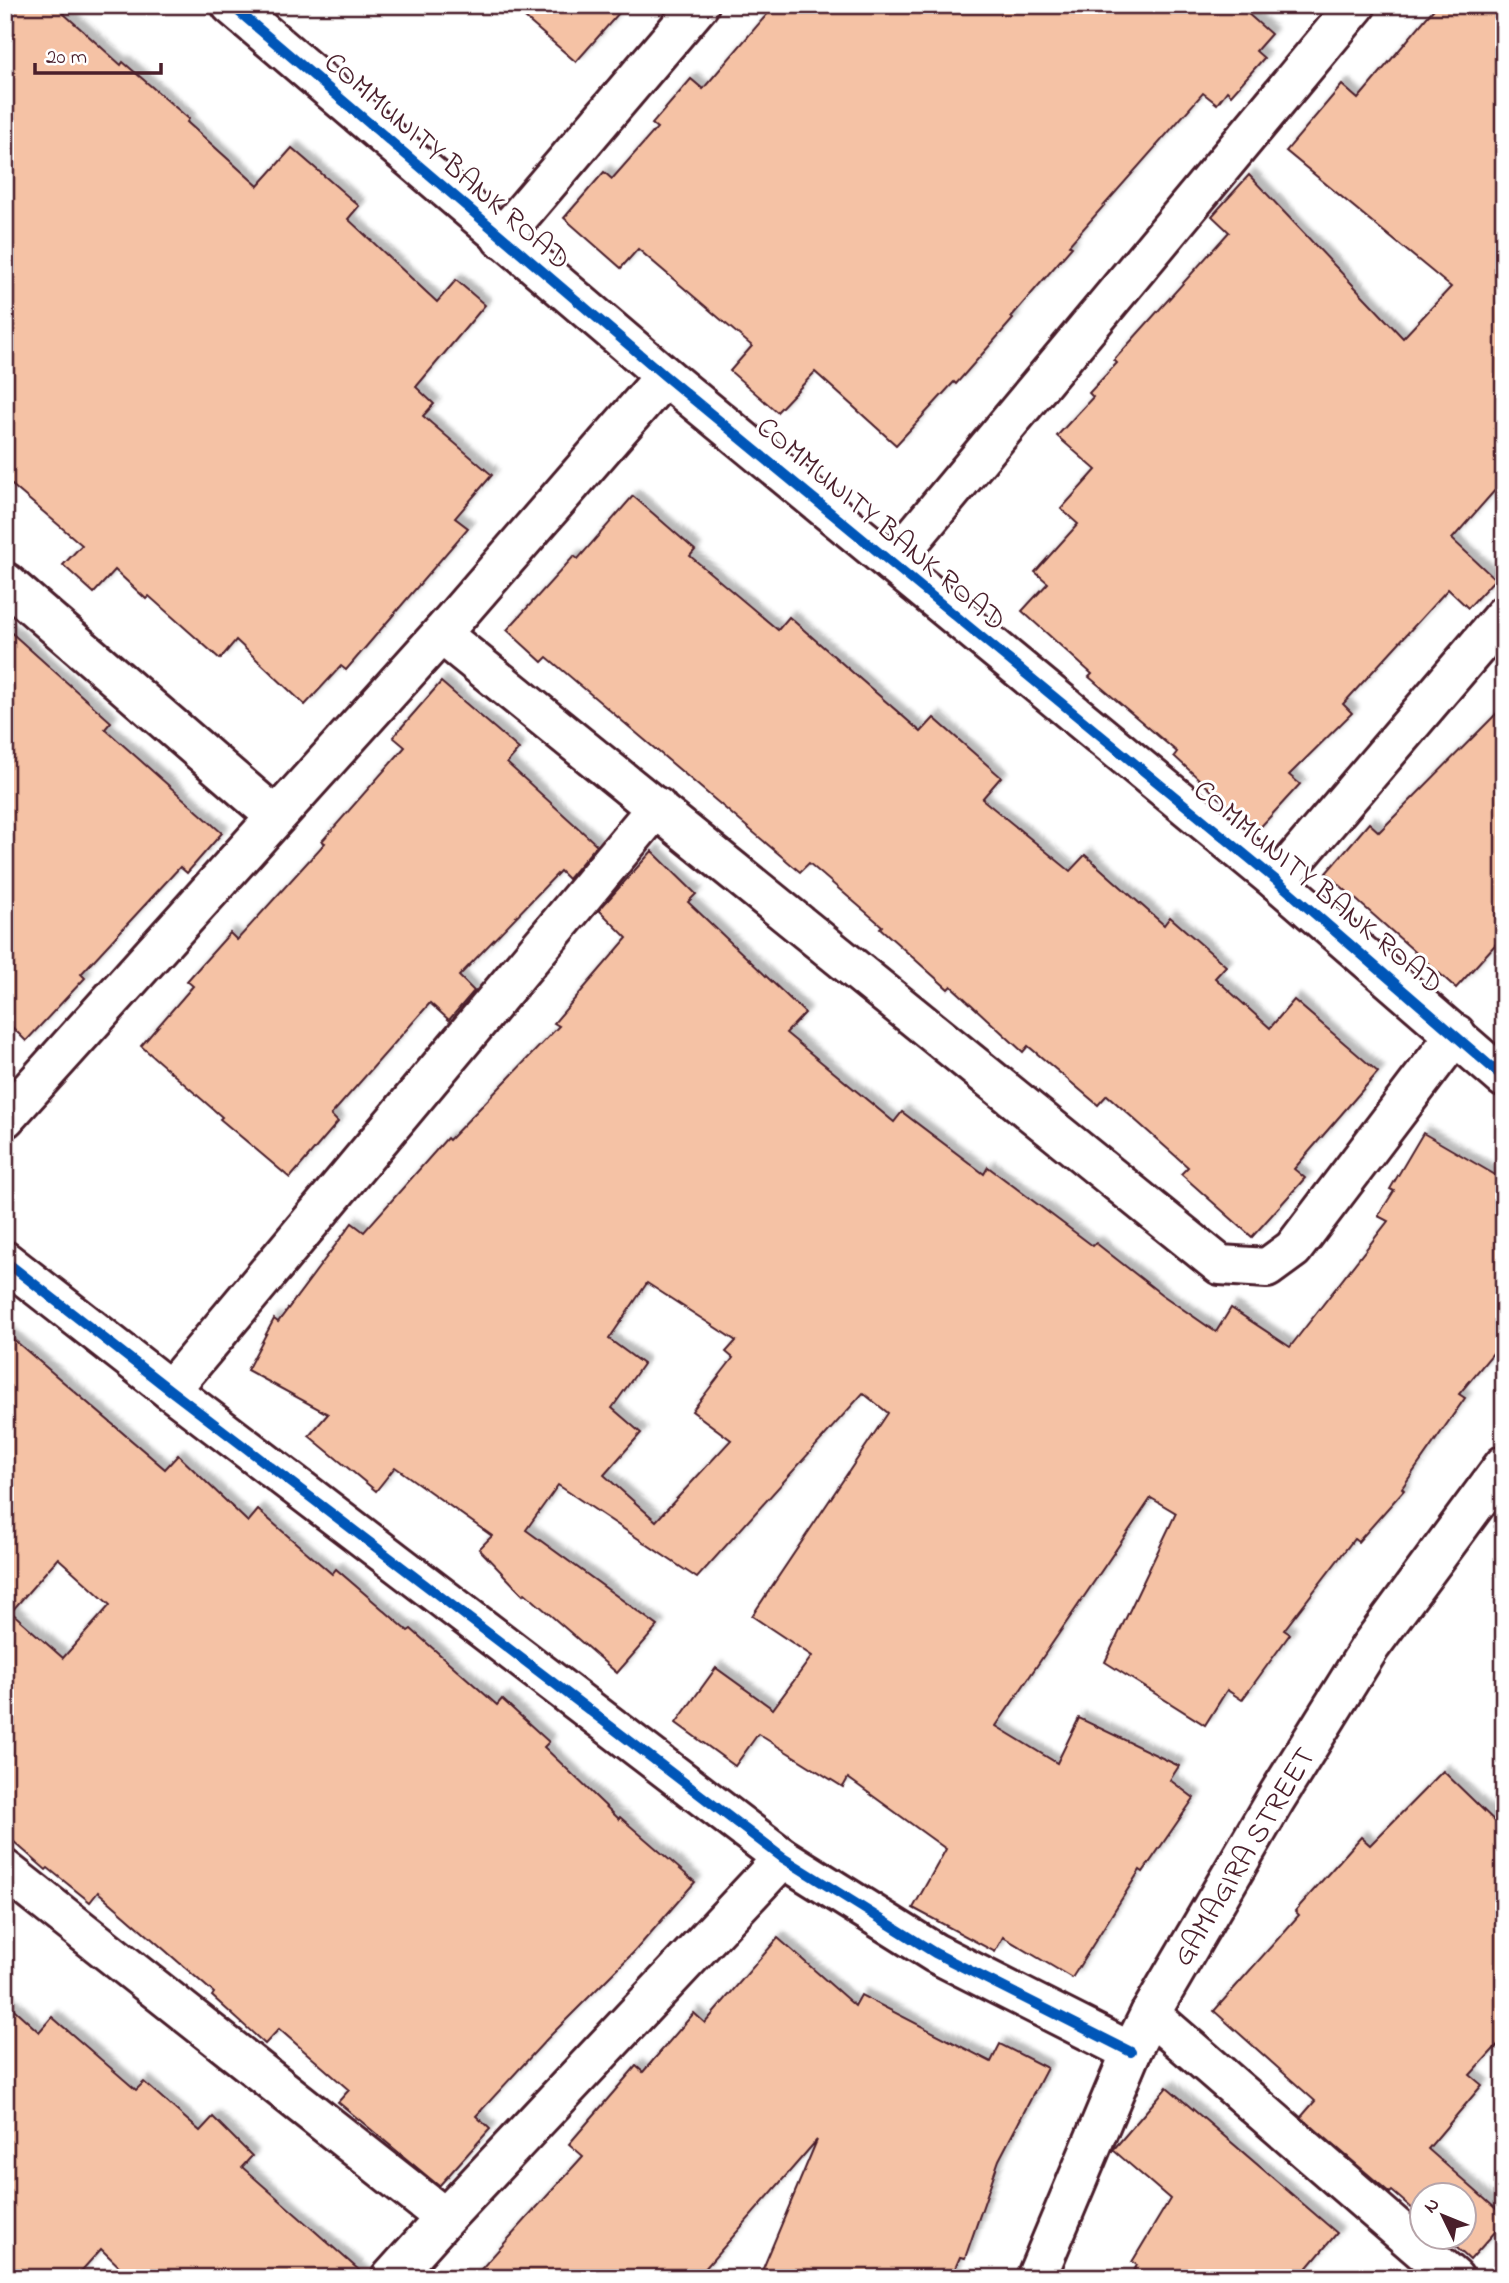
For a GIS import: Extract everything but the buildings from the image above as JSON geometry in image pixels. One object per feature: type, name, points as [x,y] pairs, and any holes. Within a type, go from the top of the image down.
[{"type":"street","name":"COMMUNITY BANK ROAD","points":[[231,5],[665,376],[1277,881],[1504,1078]]},
{"type":"street","points":[[501,238],[699,5]]},
{"type":"street","points":[[892,563],[1341,10]]},
{"type":"street","points":[[5,1118],[441,634],[665,376]]},
{"type":"street","points":[[5,582],[275,816]]},
{"type":"street","points":[[1277,881],[1504,615]]},
{"type":"street","points":[[441,634],[1220,1265],[1267,1268],[1293,1249],[1456,1034]]},
{"type":"street","points":[[170,1390],[657,807]]},
{"type":"street","points":[[5,1261],[783,1858],[935,1953],[1131,2052]]},
{"type":"street","name":"GAMAGIRA STREET","points":[[1036,2278],[1131,2052],[1150,2014],[1275,1800],[1370,1647],[1504,1465]]},
{"type":"street","points":[[391,2278],[444,2218],[783,1858]]},
{"type":"street","points":[[5,1870],[444,2218]]},
{"type":"street","points":[[1150,2014],[1454,2278]]},
{"type":"cycle path","points":[[231,5],[665,376],[1277,881],[1504,1078]]},
{"type":"cycle path","points":[[5,1261],[783,1858],[935,1953],[1131,2052]]}]
